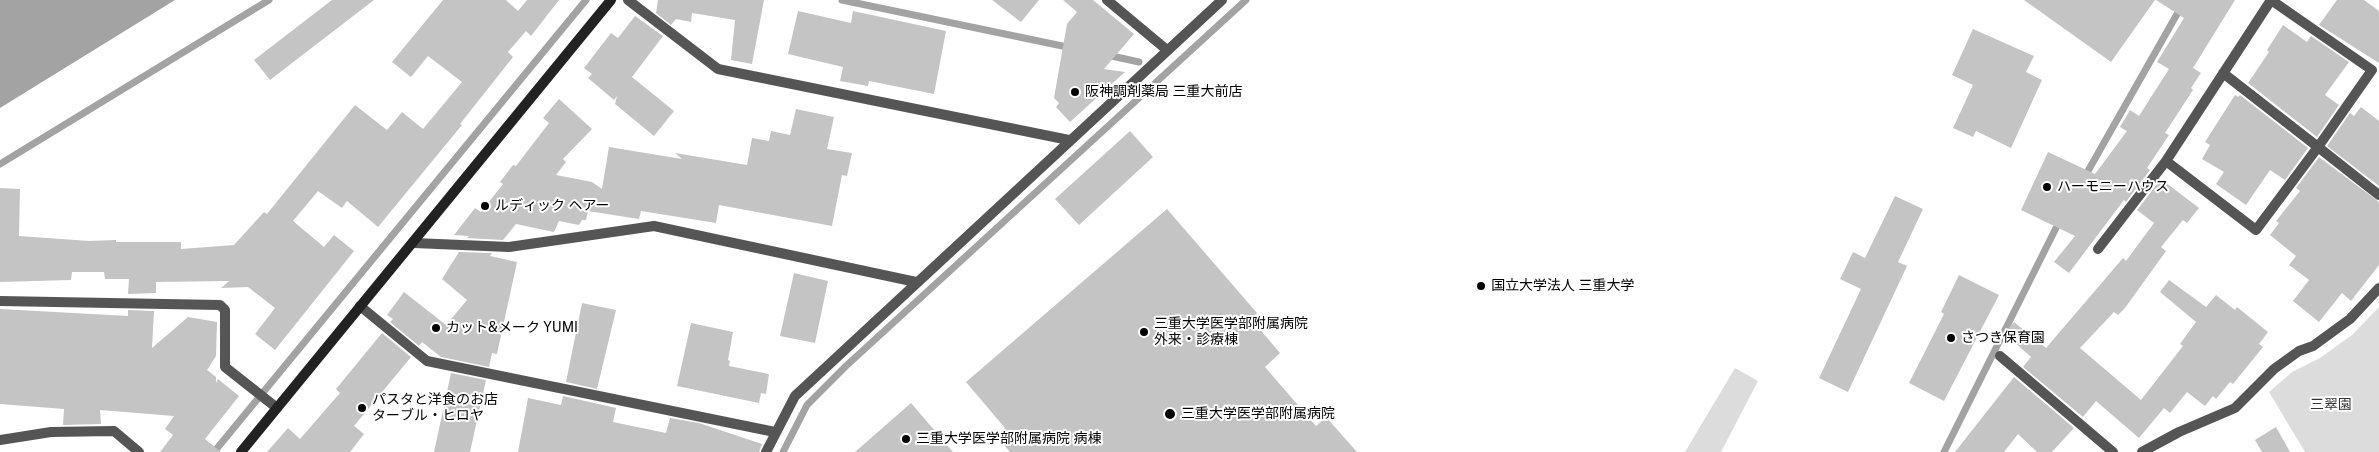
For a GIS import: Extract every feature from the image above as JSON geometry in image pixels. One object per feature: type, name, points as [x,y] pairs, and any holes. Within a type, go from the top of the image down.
[{"type":"street","points":[[241,452],[611,0]]},
{"type":"street","points":[[628,0],[718,68],[1069,140]]},
{"type":"street","points":[[1107,0],[1167,50]]},
{"type":"street","points":[[766,452],[795,396],[1222,0]]},
{"type":"street","points":[[2098,249],[2166,161],[2271,0],[2372,70],[2256,230],[2166,161]]},
{"type":"street","points":[[2223,73],[2379,195]]},
{"type":"street","points":[[414,243],[509,247],[654,226],[916,282]]},
{"type":"street","points":[[2142,452],[2179,432],[2235,408],[2274,369],[2298,351],[2313,346],[2350,319],[2379,288]]},
{"type":"street","points":[[0,301],[220,305],[225,310],[225,367],[277,408]]},
{"type":"street","points":[[360,306],[427,361],[775,432]]},
{"type":"street","points":[[2000,356],[2112,452]]},
{"type":"street","points":[[0,440],[51,432],[114,431],[139,452]]},
{"type":"green space","name":"三翠園","points":[[2379,307],[2379,452],[2305,452],[2269,392],[2292,372],[2320,358],[2352,335]]},
{"type":"green space","points":[[1735,368],[1758,381],[1721,452],[1685,452]]},
{"type":"shaded area","points":[[0,0],[175,0],[0,108]]},
{"type":"building","points":[[332,0],[374,0],[270,80],[254,60]]},
{"type":"building","points":[[443,0],[506,0],[518,11],[527,0],[559,0],[531,36],[526,31],[508,52],[513,57],[460,124],[462,125],[378,227],[347,201],[342,208],[318,191],[293,221],[324,247],[334,235],[354,251],[275,350],[255,334],[275,308],[248,287],[221,288],[229,281],[156,282],[156,293],[128,294],[129,279],[105,279],[104,272],[72,272],[71,280],[0,282],[0,188],[20,189],[19,236],[89,241],[116,240],[116,242],[181,242],[181,249],[234,245],[264,212],[267,214],[355,105],[387,130],[402,112],[423,129],[462,82],[428,56],[411,77],[392,62]]},
{"type":"building","points":[[658,0],[764,0],[752,64],[731,60],[735,20],[692,13],[691,22],[676,19],[671,25],[656,13]]},
{"type":"building","points":[[992,0],[1039,0],[1021,22]]},
{"type":"building","points":[[1063,0],[1093,0],[1134,34],[1104,69],[1125,72],[1070,122],[1056,107],[1059,103],[1054,98],[1067,24],[1077,12]]},
{"type":"building","points":[[2024,0],[2155,0],[2111,62]]},
{"type":"building","points":[[2156,0],[2235,0],[2193,68],[2201,73],[2191,88],[2193,90],[2165,133],[2169,135],[2147,168],[2150,170],[2126,202],[2124,200],[2069,273],[2054,262],[2075,236],[2021,210],[2048,152],[2095,174],[2127,131],[2120,127],[2130,110],[2139,116],[2169,69],[2157,62],[2184,18]]},
{"type":"building","points":[[2337,0],[2364,0],[2379,11],[2379,63],[2319,25]]},
{"type":"building","points":[[798,11],[851,23],[853,11],[946,31],[934,94],[869,81],[868,86],[840,81],[843,67],[788,54]]},
{"type":"building","points":[[635,16],[663,36],[632,77],[674,111],[654,136],[615,104],[617,96],[614,100],[588,78],[592,74],[584,68],[611,33],[618,38]]},
{"type":"building","points":[[2283,25],[2307,42],[2311,36],[2349,62],[2325,95],[2339,105],[2317,137],[2248,83],[2269,52],[2267,50]]},
{"type":"building","points":[[1973,29],[2034,56],[2026,72],[2042,80],[2011,148],[1976,131],[1973,137],[1953,128],[1973,85],[1952,75]]},
{"type":"building","points":[[2235,95],[2238,97],[2240,95],[2308,148],[2285,180],[2270,170],[2246,205],[2216,184],[2224,172],[2202,159],[2210,145],[2205,142]]},
{"type":"building","points":[[559,99],[592,129],[563,159],[566,162],[556,175],[592,182],[602,189],[609,147],[682,159],[675,153],[747,165],[752,138],[769,141],[771,131],[790,135],[796,109],[834,117],[827,149],[852,153],[847,176],[842,175],[832,226],[719,205],[716,223],[641,211],[639,219],[588,211],[586,220],[582,220],[579,225],[559,221],[554,232],[516,224],[503,240],[467,238],[469,236],[454,235],[475,208],[481,212],[503,184],[500,182],[513,165],[516,166],[549,123],[543,118]]},
{"type":"building","points":[[2361,107],[2379,121],[2379,186],[2327,146],[2350,113],[2354,116]]},
{"type":"building","points":[[1130,131],[1153,157],[1079,225],[1055,199]]},
{"type":"building","points":[[2319,157],[2379,202],[2379,265],[2351,301],[2342,293],[2319,322],[2293,301],[2309,280],[2289,265],[2296,256],[2270,235],[2279,223],[2276,221],[2300,191],[2296,188]]},
{"type":"building","points":[[2161,179],[2199,208],[2187,223],[2183,220],[2161,247],[2166,251],[2125,308],[2118,315],[2114,312],[2080,348],[2141,400],[2183,346],[2180,344],[2196,322],[2160,292],[2169,280],[2206,307],[2216,295],[2235,310],[2237,307],[2268,332],[2259,344],[2263,347],[2233,384],[2230,382],[2216,399],[2213,396],[2205,406],[2187,392],[2170,413],[2164,408],[2139,438],[2096,401],[2083,417],[2023,367],[2031,357],[2004,333],[2014,322],[2046,348],[2123,258],[2126,261],[2154,223],[2137,210]]},
{"type":"building","points":[[1895,196],[1923,209],[1898,262],[1907,266],[1848,392],[1819,378],[1861,289],[1840,279],[1853,252],[1865,258]]},
{"type":"building","name":"三重大学医学部附属病院 外来・診療棟","points":[[1167,209],[1257,313],[1251,319],[1280,353],[1265,367],[1316,426],[1326,417],[1357,452],[1010,452],[996,436],[1005,428],[966,382]]},
{"type":"building","points":[[459,252],[492,253],[490,256],[517,262],[497,354],[492,353],[489,367],[441,357],[422,342],[419,346],[390,322],[393,319],[387,315],[404,292],[446,325],[467,300],[442,279]]},
{"type":"building","points":[[794,273],[828,281],[815,343],[780,336]]},
{"type":"building","name":"さつき保育園","points":[[1959,275],[1999,295],[1944,401],[1909,383],[1944,314],[1941,312]]},
{"type":"building","points":[[582,303],[616,310],[597,389],[566,382]]},
{"type":"building","points":[[0,309],[128,316],[128,310],[154,311],[152,348],[188,317],[217,322],[216,356],[207,370],[216,377],[216,383],[218,379],[239,396],[205,439],[221,452],[160,452],[173,435],[165,429],[174,416],[100,410],[101,424],[63,425],[64,409],[0,404]]},
{"type":"building","points":[[691,323],[733,332],[728,360],[730,361],[729,366],[769,374],[766,394],[761,393],[759,403],[677,386]]},
{"type":"building","points":[[382,333],[411,357],[354,426],[364,434],[350,452],[267,452],[288,428],[300,439],[340,393],[336,389]]},
{"type":"building","points":[[451,373],[486,380],[470,452],[434,452]]},
{"type":"building","points":[[2014,377],[2074,428],[2052,452],[2037,452],[2018,434],[2004,452],[1955,452]]},
{"type":"building","points":[[563,396],[616,408],[613,422],[666,433],[670,418],[699,423],[762,444],[759,452],[518,452],[528,398],[561,405]]},
{"type":"building","name":"三重大学医学部附属病院 病棟","points":[[911,403],[953,452],[855,452]]},
{"type":"building","points":[[2276,427],[2290,452],[2262,452],[2255,440]]},
{"type":"waterway","points":[[0,164],[269,0]]},
{"type":"waterway","points":[[214,452],[586,0]]},
{"type":"waterway","points":[[842,0],[1072,48]]},
{"type":"waterway","points":[[783,452],[807,405],[846,366],[1246,0]]},
{"type":"waterway","points":[[2084,178],[2185,0]]},
{"type":"waterway","points":[[1107,55],[1139,62]]},
{"type":"waterway","points":[[1944,452],[2060,220]]},
{"type":"place","name":"阪神調剤薬局 三重大前店","points":[[1075,92]]},
{"type":"place","name":"ハーモニーハウス","points":[[2047,187]]},
{"type":"place","name":"ルディック ヘアー","points":[[485,206]]},
{"type":"place","name":"国立大学法人 三重大学","points":[[1481,286]]},
{"type":"place","name":"カット&メーク YUMI","points":[[436,328]]},
{"type":"place","name":"三重大学医学部附属病院 外来・診療棟","points":[[1144,332]]},
{"type":"place","name":"さつき保育園","points":[[1951,338]]},
{"type":"place","name":"パスタと洋食のお店 ターブル・ヒロヤ","points":[[362,408]]},
{"type":"place","name":"三重大学医学部附属病院","points":[[1170,414]]},
{"type":"place","name":"三重大学医学部附属病院 病棟","points":[[906,439]]}]
